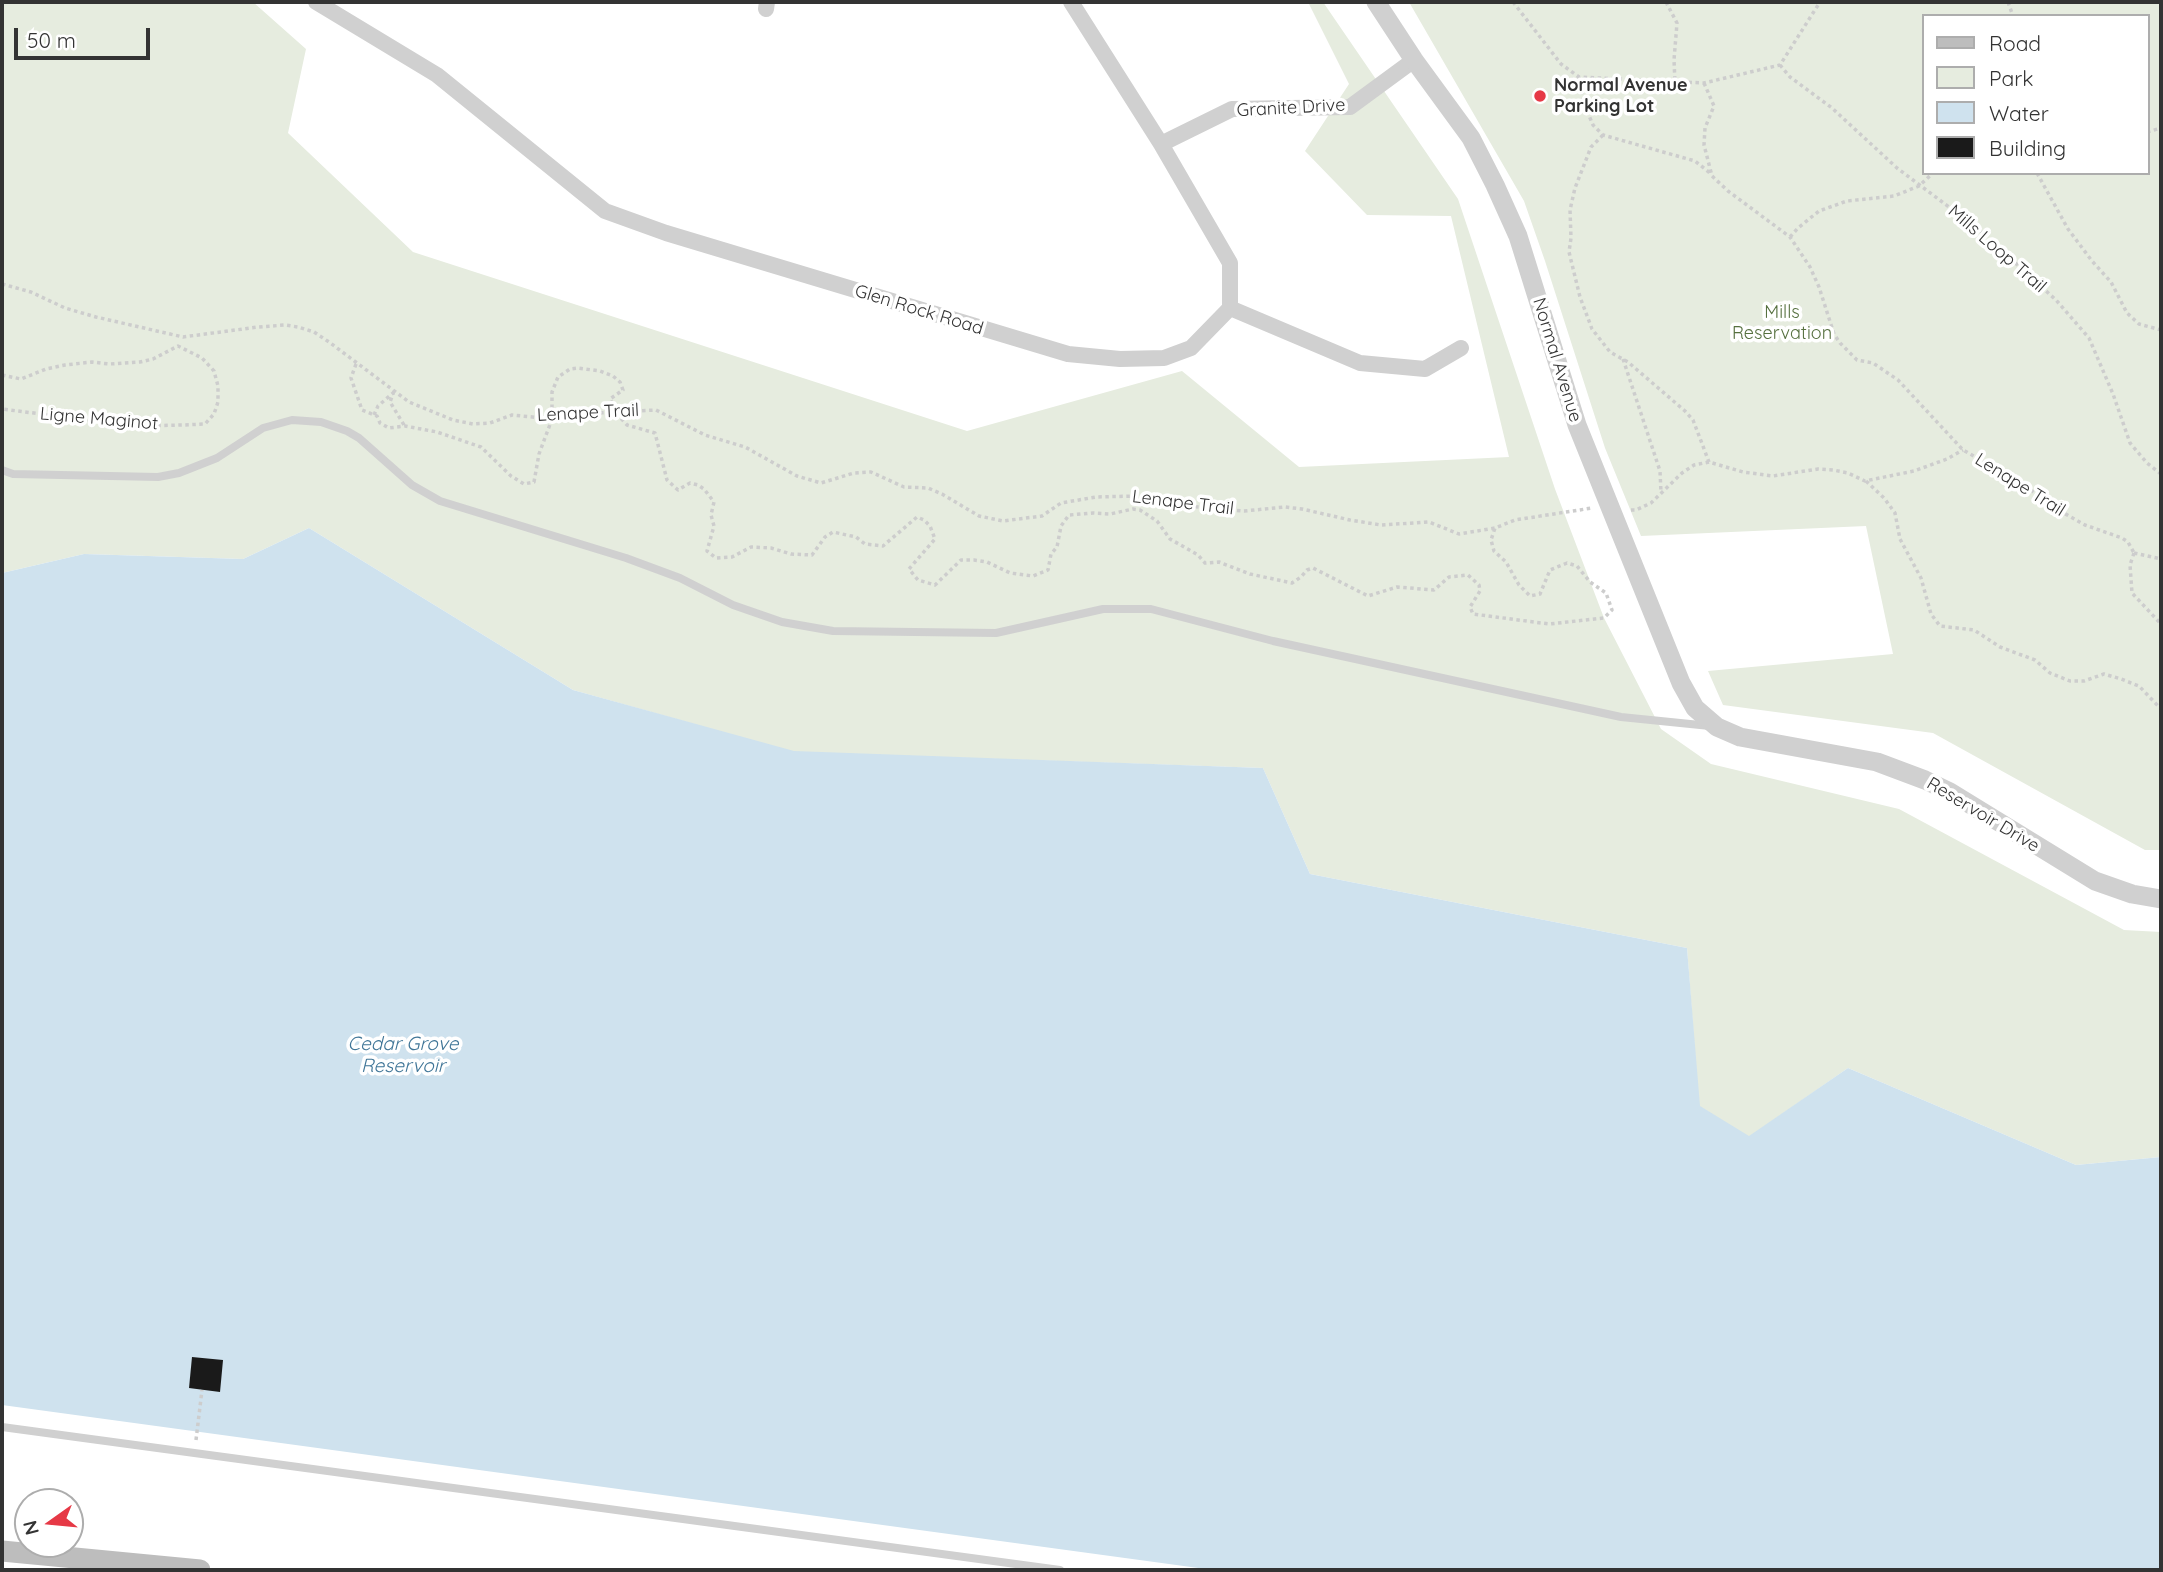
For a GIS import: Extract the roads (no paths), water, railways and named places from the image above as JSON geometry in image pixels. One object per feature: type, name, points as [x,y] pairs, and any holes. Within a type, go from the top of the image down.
[{"type":"main road","points":[[2,1551],[200,1570]]},
{"type":"street","name":"Glen Rock Road","points":[[316,2],[437,75],[605,211],[666,233],[1068,354],[1120,359],[1164,358],[1191,348],[1230,307]]},
{"type":"street","points":[[1070,2],[1161,145],[1230,263],[1230,307],[1360,363],[1425,369],[1461,348]]},
{"type":"street","name":"Normal Avenue","points":[[1376,2],[1471,138],[1495,184],[1518,236],[1577,425],[1610,510],[1687,696],[1705,719],[1717,727]]},
{"type":"street","name":"Granite Drive","points":[[1161,145],[1232,109],[1350,107],[1414,60]]},
{"type":"street","name":"Reservoir Drive","points":[[1717,727],[1740,737],[1877,762],[1902,770],[1950,792],[2095,881],[2132,894],[2161,899]]},
{"type":"lane","points":[[2,470],[13,474],[158,477],[209,462],[263,428],[277,423],[292,420],[321,422],[359,438],[412,485],[440,501],[625,558],[680,578],[745,610],[795,625],[833,631],[996,633],[1103,609],[1151,609],[1273,641],[1607,715],[1717,727]]},
{"type":"lane","points":[[2,1427],[1060,1570]]},
{"type":"water","name":"Cedar Grove Reservoir","points":[[309,528],[573,690],[794,751],[1263,768],[1310,874],[1687,948],[1700,1106],[1749,1136],[1848,1068],[2076,1165],[2161,1157],[2161,1570],[1213,1570],[2,1405],[2,573],[84,554],[243,559]]},
{"type":"place","name":"Normal Avenue Parking Lot","points":[[1540,96]]},
{"type":"park label","name":"Mills Reservation","points":[[1782,323]]}]
